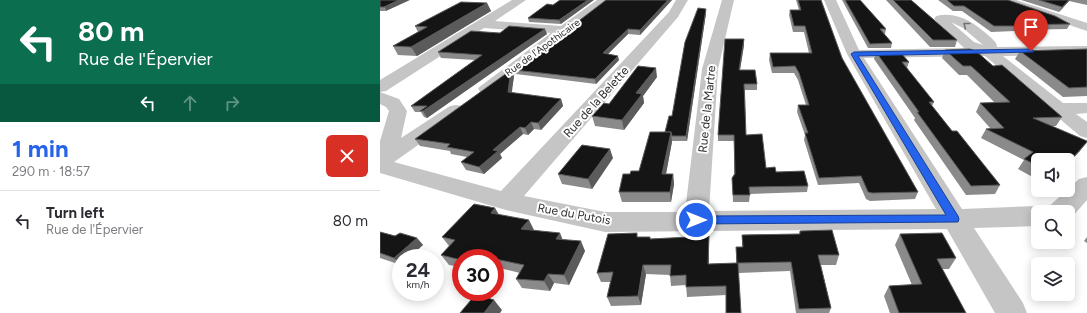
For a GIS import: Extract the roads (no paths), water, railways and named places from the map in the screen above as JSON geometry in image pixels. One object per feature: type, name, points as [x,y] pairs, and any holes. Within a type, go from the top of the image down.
[{"type":"street","points":[[380,87],[520,0]]},
{"type":"street","name":"Rue de l'Apothicaire","points":[[384,161],[566,30],[604,0]]},
{"type":"street","name":"Rue de la Belette","points":[[506,201],[674,14],[682,0]]},
{"type":"street","name":"Rue de la Martre","points":[[696,220],[710,69],[728,0]]},
{"type":"street","points":[[830,0],[854,54],[1012,313]]},
{"type":"street","points":[[1005,0],[1087,27]]},
{"type":"street","points":[[481,24],[566,30]]},
{"type":"street","points":[[854,54],[1087,50]]},
{"type":"street","points":[[989,52],[1087,132]]},
{"type":"street","points":[[380,97],[393,102],[398,111],[384,161]]},
{"type":"street","points":[[1058,109],[1087,108]]},
{"type":"street","name":"Rue du Putois","points":[[384,161],[506,201],[605,222],[696,220],[954,219],[1031,216]]},
{"type":"street","points":[[1068,205],[1087,185]]}]
